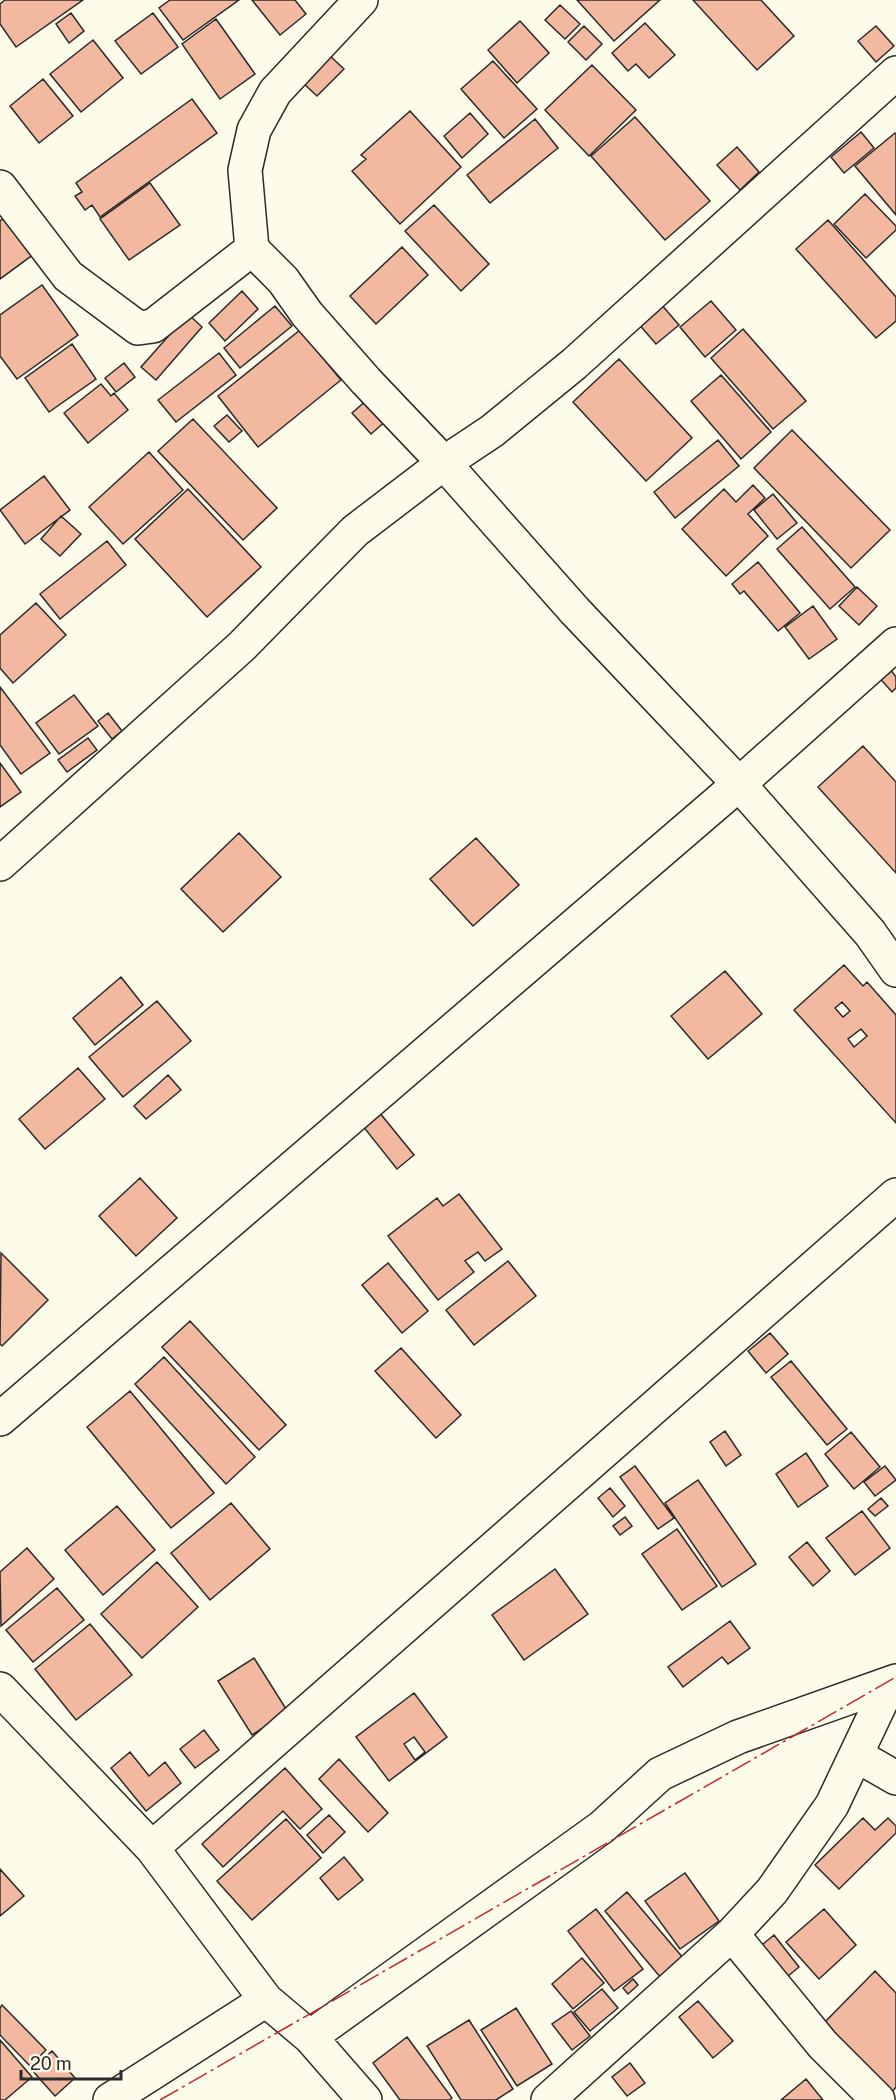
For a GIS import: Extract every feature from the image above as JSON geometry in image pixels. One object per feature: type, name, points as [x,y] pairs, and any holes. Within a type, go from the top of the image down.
[{"type":"street","points":[[361,0],[275,92],[254,130],[245,170],[252,249],[283,280],[307,314],[366,381],[444,463],[574,611],[739,784],[870,933],[896,970]]},
{"type":"street","points":[[0,864],[242,646],[355,531],[444,463],[492,431],[574,364],[896,73]]},
{"type":"street","points":[[0,187],[68,276],[138,328],[153,326],[252,249]]},
{"type":"street","points":[[0,1419],[739,784],[896,644]]},
{"type":"street","points":[[152,1848],[896,1195]]},
{"type":"street","points":[[548,2100],[732,1934],[772,1891],[832,1805],[892,1683]]},
{"type":"street","points":[[310,2037],[602,1827],[660,1774],[738,1737],[892,1683]]},
{"type":"street","points":[[0,1689],[152,1848],[266,2000],[310,2037],[365,2100]]},
{"type":"street","points":[[856,1755],[896,1778]]},
{"type":"street","points":[[732,1934],[823,2045],[878,2100]]},
{"type":"street","points":[[110,2100],[266,2000]]},
{"type":"building","points":[[5,0],[83,0],[16,47],[0,24],[0,4]]},
{"type":"building","points":[[170,0],[239,0],[183,40],[159,8]]},
{"type":"building","points":[[252,0],[295,0],[306,14],[280,35]]},
{"type":"building","points":[[577,0],[660,0],[614,41]]},
{"type":"building","points":[[693,0],[761,0],[794,36],[757,70]]},
{"type":"building","points":[[560,5],[580,24],[565,39],[545,20]]},
{"type":"building","points":[[71,13],[84,31],[69,43],[56,24]]},
{"type":"building","points":[[153,13],[178,47],[141,74],[115,41]]},
{"type":"building","points":[[216,19],[255,74],[220,99],[182,44]]},
{"type":"building","points":[[520,21],[549,53],[517,83],[488,50]]},
{"type":"building","points":[[645,23],[675,55],[649,78],[636,64],[628,71],[612,53]]},
{"type":"building","points":[[584,26],[602,44],[586,60],[568,42]]},
{"type":"building","points":[[876,26],[894,46],[876,62],[858,41]]},
{"type":"building","points":[[93,40],[123,78],[81,112],[50,74]]},
{"type":"building","points":[[329,55],[344,69],[317,96],[302,82]]},
{"type":"building","points":[[493,61],[537,109],[504,138],[461,89]]},
{"type":"building","points":[[592,65],[636,110],[589,156],[545,110]]},
{"type":"building","points":[[43,79],[73,116],[39,143],[10,106]]},
{"type":"building","points":[[192,99],[217,133],[100,217],[92,205],[85,210],[75,196],[82,192],[76,183]]},
{"type":"building","points":[[410,111],[461,167],[400,224],[352,171],[366,159],[361,155]]},
{"type":"building","points":[[470,113],[488,134],[462,158],[444,136]]},
{"type":"building","points":[[635,117],[710,201],[665,240],[591,156]]},
{"type":"building","points":[[535,119],[558,148],[490,203],[467,175]]},
{"type":"building","points":[[861,132],[874,148],[844,173],[831,157]]},
{"type":"building","points":[[896,134],[896,215],[855,166]]},
{"type":"building","points":[[737,147],[759,172],[740,190],[717,165]]},
{"type":"building","points":[[150,183],[180,225],[129,260],[100,219]]},
{"type":"building","points":[[865,194],[896,226],[896,230],[866,258],[834,224]]},
{"type":"building","points":[[434,205],[489,264],[461,291],[405,231]]},
{"type":"building","points":[[7,216],[34,254],[0,279],[0,221]]},
{"type":"building","points":[[828,220],[896,297],[896,321],[876,338],[796,249]]},
{"type":"building","points":[[402,247],[428,275],[376,324],[350,296]]},
{"type":"building","points":[[42,285],[78,335],[17,379],[0,356],[0,315]]},
{"type":"building","points":[[242,291],[258,309],[225,341],[209,323]]},
{"type":"building","points":[[711,301],[736,330],[705,357],[680,327]]},
{"type":"building","points":[[660,303],[679,325],[656,344],[637,322]]},
{"type":"building","points":[[275,306],[292,326],[240,368],[224,348]]},
{"type":"building","points":[[188,314],[202,327],[156,380],[141,367]]},
{"type":"building","points":[[743,329],[806,401],[773,429],[711,358]]},
{"type":"building","points":[[300,330],[341,380],[258,447],[218,396]]},
{"type":"building","points":[[72,344],[96,379],[49,412],[25,378]]},
{"type":"building","points":[[219,353],[236,375],[176,422],[158,400]]},
{"type":"building","points":[[619,359],[692,438],[646,481],[573,402]]},
{"type":"building","points":[[124,363],[135,377],[116,392],[105,378]]},
{"type":"building","points":[[721,375],[771,432],[741,459],[691,401]]},
{"type":"building","points":[[101,384],[111,396],[114,393],[128,410],[88,443],[64,413]]},
{"type":"building","points":[[368,399],[387,420],[371,434],[352,413]]},
{"type":"building","points":[[227,415],[242,431],[229,442],[214,426]]},
{"type":"building","points":[[193,419],[277,508],[243,540],[158,451]]},
{"type":"building","points":[[792,430],[890,530],[851,568],[754,468]]},
{"type":"building","points":[[718,440],[739,466],[675,518],[654,492]]},
{"type":"building","points":[[149,452],[183,490],[123,544],[89,507]]},
{"type":"building","points":[[44,476],[70,510],[25,544],[0,510]]},
{"type":"building","points":[[753,485],[765,498],[748,514],[768,536],[726,576],[682,529],[724,489],[736,502]]},
{"type":"building","points":[[188,489],[261,567],[207,617],[135,539]]},
{"type":"building","points":[[773,494],[797,523],[777,539],[754,510]]},
{"type":"building","points":[[61,516],[81,534],[60,556],[41,539]]},
{"type":"building","points":[[802,527],[855,587],[830,609],[777,549]]},
{"type":"building","points":[[107,541],[126,565],[60,619],[40,594]]},
{"type":"building","points":[[758,562],[800,613],[778,631],[744,591],[740,594],[732,584]]},
{"type":"building","points":[[857,587],[877,606],[859,625],[839,606]]},
{"type":"building","points":[[36,603],[66,635],[13,683],[0,668],[0,635]]},
{"type":"building","points":[[813,606],[837,639],[809,659],[785,627]]},
{"type":"building","points":[[887,665],[896,677],[896,688],[892,692],[876,674]]},
{"type":"building","points":[[0,687],[50,753],[21,774],[0,745]]},
{"type":"building","points":[[74,695],[98,726],[59,754],[36,723]]},
{"type":"building","points":[[108,713],[122,731],[112,739],[98,721]]},
{"type":"building","points":[[88,738],[97,750],[67,772],[58,760]]},
{"type":"building","points":[[863,746],[896,782],[896,873],[818,787]]},
{"type":"building","points":[[0,763],[21,792],[0,807]]},
{"type":"building","points":[[239,833],[281,877],[223,932],[181,889]]},
{"type":"building","points":[[476,838],[519,885],[473,926],[430,879]]},
{"type":"building","points":[[844,965],[863,986],[867,982],[896,1015],[896,1123],[794,1010]],"holes":[[[842,1002],[850,1011],[843,1017],[835,1008]],[[861,1029],[867,1036],[854,1047],[848,1039]]]},
{"type":"building","points":[[725,971],[762,1014],[708,1059],[671,1016]]},
{"type":"building","points":[[121,977],[143,1005],[95,1045],[73,1018]]},
{"type":"building","points":[[157,1001],[191,1041],[123,1097],[89,1057]]},
{"type":"building","points":[[78,1068],[105,1099],[45,1149],[19,1119]]},
{"type":"building","points":[[168,1075],[181,1090],[146,1119],[134,1106]]},
{"type":"building","points":[[379,1112],[414,1155],[397,1169],[362,1125]]},
{"type":"building","points":[[140,1178],[177,1218],[136,1256],[99,1216]]},
{"type":"building","points":[[459,1194],[502,1249],[485,1261],[478,1252],[465,1261],[474,1272],[438,1300],[388,1236],[437,1198],[443,1206]]},
{"type":"building","points":[[1,1253],[48,1300],[2,1346],[0,1344]]},
{"type":"building","points":[[508,1261],[536,1296],[474,1345],[446,1310]]},
{"type":"building","points":[[388,1263],[428,1311],[402,1333],[362,1285]]},
{"type":"building","points":[[190,1321],[286,1425],[259,1450],[162,1347]]},
{"type":"building","points":[[770,1333],[788,1354],[766,1373],[748,1351]]},
{"type":"building","points":[[401,1348],[461,1415],[436,1438],[375,1371]]},
{"type":"building","points":[[164,1357],[255,1457],[226,1484],[135,1384]]},
{"type":"building","points":[[791,1361],[847,1429],[827,1445],[771,1377]]},
{"type":"building","points":[[130,1391],[214,1493],[171,1528],[87,1427]]},
{"type":"building","points":[[725,1431],[741,1455],[726,1466],[710,1442]]},
{"type":"building","points":[[851,1432],[880,1467],[854,1489],[825,1454]]},
{"type":"building","points":[[806,1453],[828,1486],[798,1507],[776,1474]]},
{"type":"building","points":[[635,1466],[674,1518],[658,1529],[620,1477]]},
{"type":"building","points":[[885,1466],[896,1480],[875,1496],[864,1482]]},
{"type":"building","points":[[698,1480],[756,1564],[722,1587],[665,1503]]},
{"type":"building","points":[[610,1488],[625,1506],[613,1517],[598,1498]]},
{"type":"building","points":[[881,1498],[888,1506],[875,1516],[868,1509]]},
{"type":"building","points":[[231,1503],[270,1549],[210,1600],[171,1553]]},
{"type":"building","points":[[117,1506],[155,1550],[103,1595],[65,1550]]},
{"type":"building","points":[[862,1511],[890,1548],[855,1575],[826,1538]]},
{"type":"building","points":[[625,1517],[632,1526],[620,1535],[613,1526]]},
{"type":"building","points":[[677,1529],[717,1586],[682,1610],[642,1554]]},
{"type":"building","points":[[807,1542],[830,1571],[813,1586],[789,1557]]},
{"type":"building","points":[[27,1548],[54,1579],[1,1626],[0,1572]]},
{"type":"building","points":[[157,1562],[198,1607],[142,1658],[101,1614]]},
{"type":"building","points":[[555,1569],[588,1614],[524,1660],[492,1615]]},
{"type":"building","points":[[57,1588],[84,1620],[33,1662],[6,1630]]},
{"type":"building","points":[[730,1621],[750,1648],[728,1664],[722,1657],[683,1687],[668,1667]]},
{"type":"building","points":[[90,1624],[132,1675],[76,1720],[35,1669]]},
{"type":"building","points":[[254,1658],[288,1712],[252,1735],[218,1681]]},
{"type":"building","points":[[414,1693],[447,1737],[389,1781],[356,1737]],"holes":[[[414,1737],[425,1752],[415,1760],[404,1744]]]},
{"type":"building","points":[[204,1730],[219,1750],[195,1768],[180,1749]]},
{"type":"building","points":[[130,1752],[149,1776],[165,1762],[181,1783],[146,1811],[111,1768]]},
{"type":"building","points":[[339,1759],[388,1813],[368,1832],[319,1779]]},
{"type":"building","points":[[285,1768],[322,1809],[300,1829],[283,1811],[223,1867],[202,1844]]},
{"type":"building","points":[[329,1815],[345,1832],[323,1853],[307,1835]]},
{"type":"building","points":[[863,1818],[875,1830],[888,1818],[896,1826],[896,1833],[839,1889],[815,1865]]},
{"type":"building","points":[[286,1819],[321,1858],[252,1920],[217,1881]]},
{"type":"building","points":[[344,1857],[363,1880],[338,1900],[320,1878]]},
{"type":"building","points":[[0,1869],[24,1896],[0,1916]]},
{"type":"building","points":[[685,1873],[719,1921],[680,1949],[645,1901]]},
{"type":"building","points":[[627,1892],[684,1959],[661,1978],[605,1911]]},
{"type":"building","points":[[596,1909],[643,1969],[614,1991],[568,1931]]},
{"type":"building","points":[[824,1909],[856,1945],[819,1979],[786,1942]]},
{"type":"building","points":[[774,1935],[799,1967],[782,1981],[757,1949]]},
{"type":"building","points":[[582,1958],[604,1983],[573,2009],[552,1984]]},
{"type":"building","points":[[875,1971],[896,1993],[896,2087],[892,2092],[824,2023]]},
{"type":"building","points":[[633,1979],[638,1985],[628,1994],[623,1988]]},
{"type":"building","points":[[602,1989],[618,2008],[590,2031],[574,2012]]},
{"type":"building","points":[[698,2001],[733,2041],[713,2058],[679,2017]]},
{"type":"building","points":[[2,2005],[46,2050],[30,2066],[0,2035]]},
{"type":"building","points":[[516,2008],[552,2064],[517,2086],[481,2030]]},
{"type":"building","points":[[571,2011],[590,2036],[572,2050],[552,2024]]},
{"type":"building","points":[[469,2020],[513,2089],[496,2100],[461,2100],[427,2046]]},
{"type":"building","points":[[407,2037],[452,2098],[449,2100],[400,2100],[373,2063]]},
{"type":"building","points":[[0,2040],[32,2077],[5,2100],[0,2100]]},
{"type":"building","points":[[52,2051],[75,2078],[55,2096],[31,2069]]},
{"type":"building","points":[[630,2063],[645,2083],[627,2096],[612,2077]]},
{"type":"building","points":[[806,2079],[823,2100],[781,2100]]},
{"type":"power","points":[[160,2100],[896,1677]]}]
